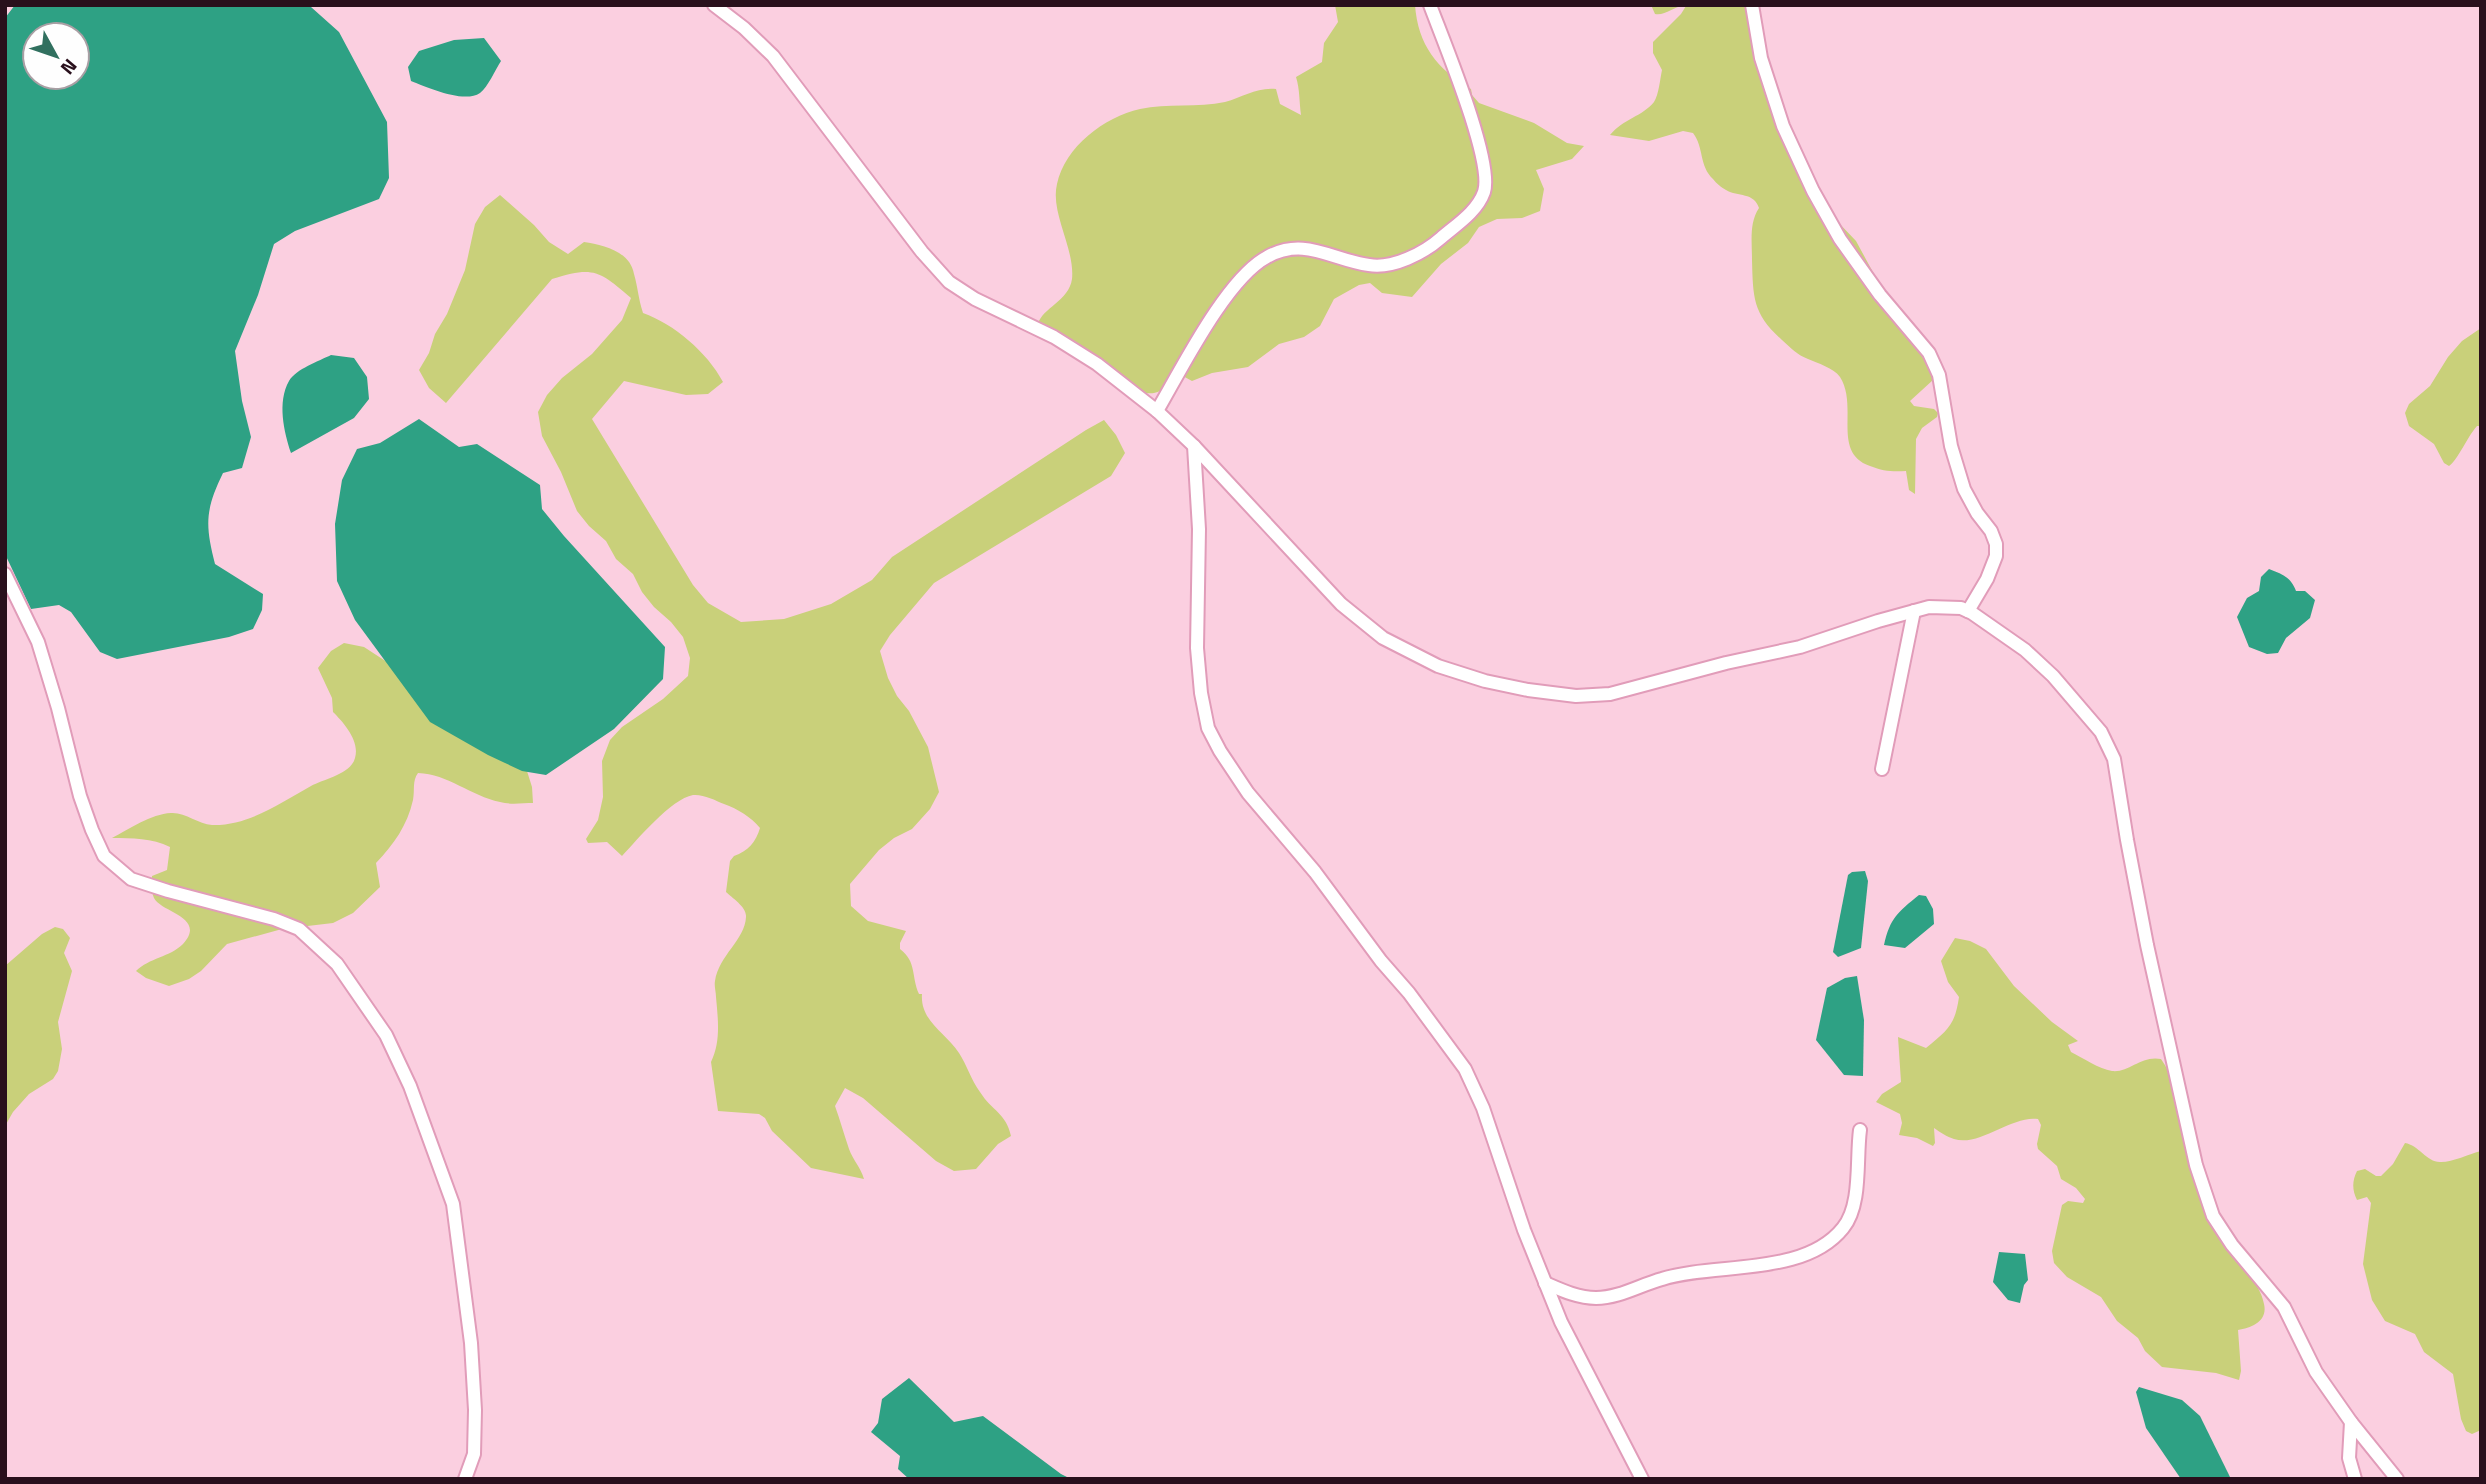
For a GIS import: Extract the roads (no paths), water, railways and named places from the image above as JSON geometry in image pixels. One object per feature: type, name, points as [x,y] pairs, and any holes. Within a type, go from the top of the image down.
[{"type":"street","points":[[714,5],[744,28],[773,56],[922,252],[949,282],[975,299],[1065,344],[1097,364],[1157,411],[1194,446],[1341,604],[1383,638],[1438,666],[1485,681],[1528,690],[1576,696],[1610,694],[1726,663],[1800,647],[1929,607],[1961,608],[1968,611],[2025,649],[2053,676],[2101,733],[2114,759],[2147,945],[2196,1165],[2213,1216],[2232,1245],[2284,1307],[2316,1372],[2351,1422],[2397,1479]]},
{"type":"street","points":[[1157,411],[1204,329],[1242,279],[1265,257],[1283,250],[1304,247],[1371,266],[1399,262],[1436,242],[1477,206],[1485,190],[1485,169],[1475,129],[1430,5]]},
{"type":"street","points":[[1752,5],[1761,58],[1783,127],[1813,191],[1840,239],[1880,295],[1929,353],[1939,375],[1951,446],[1964,489],[1991,531],[1996,544],[1996,556],[1987,579],[1968,611]]},
{"type":"street","points":[[1194,446],[1199,529],[1197,648],[1201,693],[1208,728],[1248,793],[1315,872],[1465,1069],[1483,1108],[1524,1230],[1567,1335],[1642,1479]]},
{"type":"street","points":[[5,574],[38,642],[80,796],[104,856],[131,879],[274,919],[299,929],[338,964],[386,1035],[410,1086],[453,1204],[471,1343],[475,1410],[474,1454],[465,1479]]},
{"type":"street","points":[[1882,769],[1914,611]]},
{"type":"street","points":[[1545,1283],[1581,1296],[1609,1297],[1671,1276],[1751,1267],[1809,1254],[1843,1229],[1853,1214],[1860,1130]]},
{"type":"street","points":[[2351,1422],[2349,1458],[2355,1479]]}]
